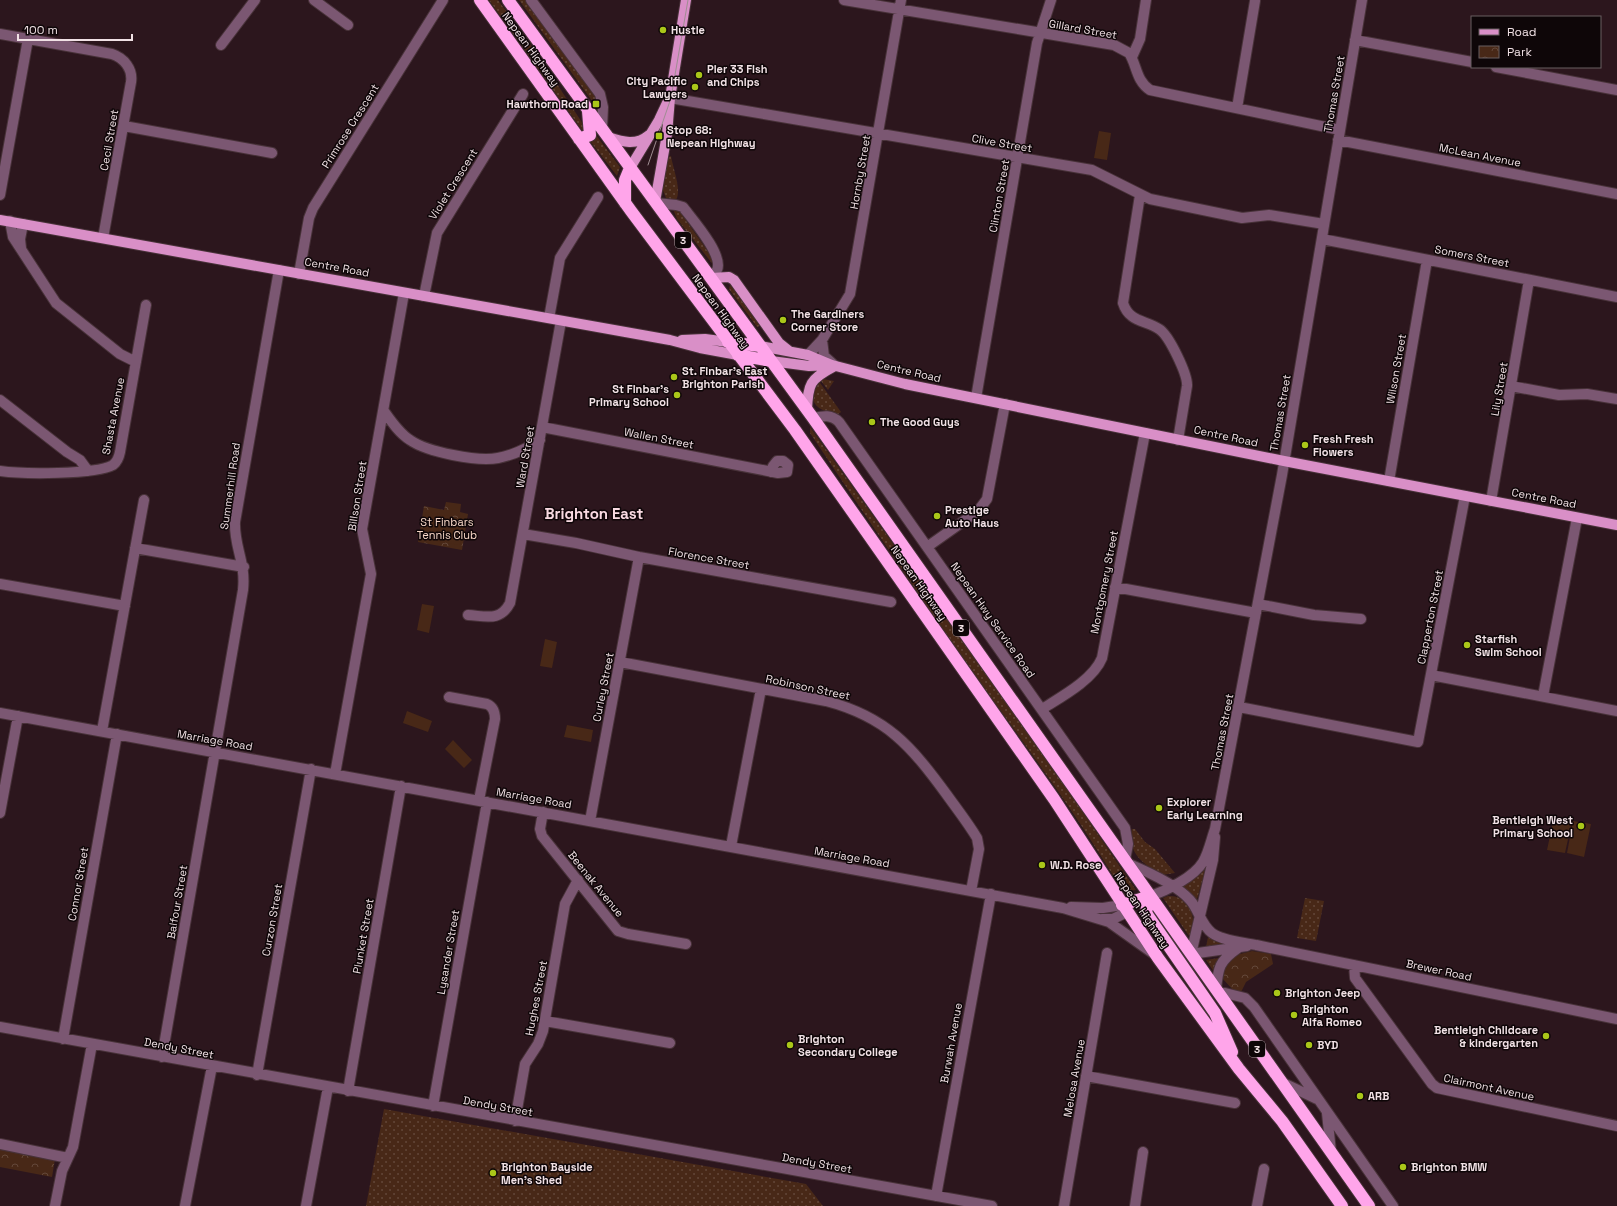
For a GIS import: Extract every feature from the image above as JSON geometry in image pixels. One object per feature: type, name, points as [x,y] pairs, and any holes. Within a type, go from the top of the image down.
[{"type":"highway","name":"Nepean Highway","points":[[480,0],[625,202],[795,430],[1054,799],[1124,908],[1159,959],[1237,1066],[1282,1121],[1342,1206]]},
{"type":"highway","name":"Nepean Highway","points":[[508,0],[810,414],[1331,1152],[1363,1203]]},
{"type":"highway","points":[[579,139],[590,135],[588,110]]},
{"type":"highway","points":[[625,202],[625,180],[630,168]]},
{"type":"highway","name":"Centre Road","points":[[728,342],[760,346]]},
{"type":"highway","name":"Centre Road","points":[[738,355],[771,361]]},
{"type":"highway","points":[[795,430],[810,414]]},
{"type":"highway","points":[[1124,908],[1150,896]]},
{"type":"highway","points":[[1150,896],[1147,910],[1148,916],[1219,1021],[1237,1066]]},
{"type":"highway","points":[[1159,959],[1191,954]]},
{"type":"highway","points":[[1205,999],[1217,991]]},
{"type":"main road","points":[[656,203],[667,134],[670,98],[686,0]]},
{"type":"main road","points":[[630,168],[651,134],[670,98]]},
{"type":"main road","points":[[605,133],[629,143],[640,141],[651,134]]},
{"type":"main road","name":"Centre Road","points":[[5,221],[670,340],[700,348],[738,355]]},
{"type":"main road","points":[[710,278],[729,277],[734,279],[779,343],[789,351]]},
{"type":"main road","name":"Centre Road","points":[[670,340],[705,339],[728,342]]},
{"type":"main road","name":"Centre Road","points":[[760,346],[808,355],[835,366],[895,382],[1284,461],[1617,525]]},
{"type":"main road","name":"Centre Road","points":[[771,361],[809,366],[835,366]]},
{"type":"main road","points":[[810,414],[808,392],[812,381],[817,375],[835,366]]},
{"type":"street","points":[[221,45],[255,0]]},
{"type":"street","points":[[314,0],[348,26]]},
{"type":"street","name":"Primrose Crescent","points":[[299,274],[309,218],[313,208],[443,0]]},
{"type":"street","points":[[531,0],[601,96],[605,133]]},
{"type":"street","name":"Gillard Street","points":[[844,0],[900,5],[1041,34],[1114,45],[1125,49],[1132,57]]},
{"type":"street","name":"Clinton Street","points":[[976,398],[1037,43],[1051,0]]},
{"type":"street","points":[[1146,0],[1140,39],[1132,57],[1138,77],[1150,90],[1237,108],[1339,135]]},
{"type":"street","name":"Thomas Street","points":[[1191,954],[1213,860],[1215,829],[1284,461],[1362,0]]},
{"type":"street","points":[[1237,108],[1255,1]]},
{"type":"street","name":"Hornby Street","points":[[808,355],[822,340],[850,294],[900,5]]},
{"type":"street","points":[[0,34],[28,39],[0,195]]},
{"type":"street","name":"Cecil Street","points":[[28,39],[112,54],[123,59],[131,74],[124,126],[103,238]]},
{"type":"street","points":[[1356,40],[1471,62]]},
{"type":"street","points":[[1501,68],[1617,90]]},
{"type":"street","name":"Violet Crescent","points":[[424,296],[437,233],[523,94]]},
{"type":"street","name":"Clive Street","points":[[670,98],[1018,157],[1097,172],[1150,199],[1242,218],[1269,214],[1324,224]]},
{"type":"street","points":[[124,126],[272,153]]},
{"type":"street","name":"McLean Avenue","points":[[1339,135],[1617,194]]},
{"type":"street","points":[[1140,195],[1123,303],[1131,316],[1163,332],[1170,341],[1187,379],[1188,386],[1178,440]]},
{"type":"street","points":[[549,318],[560,258],[598,197]]},
{"type":"street","points":[[656,203],[683,207],[714,249],[718,267],[710,278]]},
{"type":"street","points":[[5,221],[13,237],[56,303],[126,358],[136,359]]},
{"type":"street","points":[[21,248],[20,239],[23,224]]},
{"type":"street","name":"Somers Street","points":[[1322,240],[1617,297]]},
{"type":"street","name":"Wilson Street","points":[[1389,481],[1427,260]]},
{"type":"street","name":"Summerhill Road","points":[[215,752],[243,590],[244,567],[235,536],[235,522],[279,270]]},
{"type":"street","name":"Lily Street","points":[[1491,501],[1530,280]]},
{"type":"street","name":"Billson Street","points":[[335,774],[371,574],[362,529],[404,293]]},
{"type":"street","name":"Shasta Avenue","points":[[0,471],[88,471],[113,465],[119,457],[146,305]]},
{"type":"street","name":"Ward Street","points":[[468,615],[499,615],[508,607],[511,598],[561,321]]},
{"type":"street","points":[[822,340],[824,356],[828,362],[835,366]]},
{"type":"street","points":[[1511,386],[1559,395],[1583,394],[1617,399]]},
{"type":"street","points":[[0,400],[67,452],[80,460],[88,471]]},
{"type":"street","points":[[927,547],[978,511],[987,499],[1004,404]]},
{"type":"street","points":[[384,411],[408,439],[417,445],[433,450],[492,459],[511,454],[540,440]]},
{"type":"street","name":"Nepean Hwy Service Road","points":[[810,414],[830,416],[839,422],[1042,709],[1125,828],[1128,844],[1126,862]]},
{"type":"street","name":"Wallen Street","points":[[542,427],[771,472]]},
{"type":"street","name":"Montgomery Street","points":[[1042,709],[1088,677],[1100,663],[1145,433]]},
{"type":"street","points":[[67,452],[76,471]]},
{"type":"street","name":"Clapperton Street","points":[[1239,707],[1418,742],[1465,496]]},
{"type":"street","points":[[102,732],[144,500]]},
{"type":"street","points":[[1543,696],[1577,518]]},
{"type":"street","name":"Florence Street","points":[[523,534],[576,543],[639,558],[891,602]]},
{"type":"street","points":[[135,548],[244,567]]},
{"type":"street","name":"Curley Street","points":[[590,821],[639,558]]},
{"type":"street","points":[[0,584],[125,606]]},
{"type":"street","points":[[1115,587],[1257,609],[1361,619]]},
{"type":"street","name":"Robinson Street","points":[[620,662],[826,701],[855,710],[879,722],[910,748],[927,767],[978,841],[979,849],[972,891]]},
{"type":"street","points":[[1431,675],[1617,710]]},
{"type":"street","points":[[731,846],[761,688]]},
{"type":"street","name":"Lysander Street","points":[[433,1106],[495,719],[495,712],[492,707],[487,704],[449,697]]},
{"type":"street","name":"Marriage Road","points":[[0,713],[1063,908],[1112,924],[1159,959]]},
{"type":"street","points":[[0,813],[18,716]]},
{"type":"street","name":"Connor Street","points":[[63,1038],[117,734]]},
{"type":"street","name":"Balfour Street","points":[[162,1057],[215,752]]},
{"type":"street","name":"Curzon Street","points":[[257,1074],[311,770]]},
{"type":"street","name":"Plunket Street","points":[[348,1091],[401,786]]},
{"type":"street","name":"Beenak Avenue","points":[[542,812],[540,829],[542,836],[618,931],[686,944]]},
{"type":"street","name":"Thomas Street","points":[[1150,896],[1172,886],[1200,866],[1215,829]]},
{"type":"street","name":"Brewer Road","points":[[1126,862],[1148,872],[1172,886],[1189,899],[1206,928],[1215,935],[1256,945],[1617,1019]]},
{"type":"street","name":"Hughes Street","points":[[515,1121],[525,1064],[538,1044],[545,1021],[565,904],[578,880]]},
{"type":"street","name":"Burwah Avenue","points":[[936,1196],[991,894]]},
{"type":"street","name":"Marriage Road","points":[[1063,908],[1124,908]]},
{"type":"street","points":[[1097,918],[1112,919],[1124,908]]},
{"type":"street","name":"Brewer Road","points":[[1191,954],[1240,946],[1256,945]]},
{"type":"street","points":[[1240,946],[1228,955],[1221,963],[1218,971],[1217,991],[1244,997],[1251,1003],[1393,1206]]},
{"type":"street","name":"Melosa Avenue","points":[[1064,1206],[1107,953]]},
{"type":"street","name":"Clairmont Avenue","points":[[1358,966],[1360,983],[1432,1084],[1437,1088],[1617,1126]]},
{"type":"street","points":[[545,1021],[670,1043]]},
{"type":"street","name":"Dendy Street","points":[[0,1027],[936,1196],[955,1203],[992,1206]]},
{"type":"street","points":[[55,1206],[62,1171],[75,1142],[92,1044]]},
{"type":"street","points":[[185,1206],[212,1066]]},
{"type":"street","points":[[1086,1076],[1235,1103]]},
{"type":"street","points":[[1281,1082],[1308,1094],[1323,1106],[1329,1124],[1331,1152]]},
{"type":"street","points":[[306,1206],[328,1087]]},
{"type":"street","points":[[0,1144],[68,1158]]},
{"type":"street","points":[[1134,1206],[1143,1152]]},
{"type":"street","points":[[1257,1206],[1264,1169]]},
{"type":"green space","points":[[489,0],[498,0],[540,58],[583,124],[584,133]]},
{"type":"green space","points":[[519,0],[527,0],[595,91],[600,112]]},
{"type":"green space","points":[[1099,131],[1111,133],[1107,160],[1094,158]]},
{"type":"green space","points":[[596,135],[620,167],[617,176],[590,141]]},
{"type":"green space","points":[[671,156],[678,185],[678,196],[676,200],[666,198],[662,188],[667,157]]},
{"type":"green space","points":[[673,209],[680,212],[709,253],[715,267],[677,219]]},
{"type":"green space","points":[[730,285],[740,294],[762,325],[757,327],[729,289]]},
{"type":"green space","points":[[823,379],[834,381],[828,390],[821,381]]},
{"type":"green space","points":[[818,380],[841,412],[837,415],[823,410],[815,404],[813,394],[814,387]]},
{"type":"green space","points":[[810,427],[1065,786],[1136,890],[1126,891],[1121,889],[1071,810],[852,496],[810,433]]},
{"type":"green space","name":"St Finbars Tennis Club","points":[[446,502],[461,504],[460,512],[468,514],[462,550],[418,542],[424,506],[444,510]]},
{"type":"green space","points":[[426,512],[438,514],[433,541],[421,539]]},
{"type":"green space","points":[[441,515],[450,516],[445,543],[436,541]]},
{"type":"green space","points":[[452,517],[464,519],[460,545],[448,543]]},
{"type":"green space","points":[[422,604],[434,606],[429,633],[417,630]]},
{"type":"green space","points":[[545,639],[557,642],[552,668],[540,666]]},
{"type":"green space","points":[[407,711],[432,721],[428,732],[403,723]]},
{"type":"green space","points":[[567,725],[593,730],[591,742],[564,737]]},
{"type":"green space","points":[[453,740],[472,760],[464,768],[445,749]]},
{"type":"green space","points":[[1554,817],[1572,821],[1565,853],[1547,850]]},
{"type":"green space","points":[[1573,821],[1591,824],[1584,857],[1567,853]]},
{"type":"green space","points":[[1132,829],[1135,829],[1145,842],[1155,849],[1175,873],[1162,875],[1149,867],[1138,857],[1132,844]]},
{"type":"green space","points":[[1203,870],[1205,871],[1197,899],[1182,886]]},
{"type":"green space","points":[[1175,896],[1181,899],[1190,909],[1193,923],[1189,936],[1163,898]]},
{"type":"green space","points":[[1305,898],[1324,901],[1316,941],[1297,938]]},
{"type":"green space","points":[[1208,937],[1227,944],[1206,947]]},
{"type":"green space","points":[[1252,951],[1271,954],[1273,964],[1246,982],[1241,992],[1234,991],[1222,978],[1222,969],[1236,955]]},
{"type":"green space","points":[[1219,958],[1214,972],[1206,960]]},
{"type":"green space","points":[[384,1109],[806,1184],[823,1206],[366,1206]]},
{"type":"green space","points":[[0,1148],[55,1159],[52,1177],[0,1167]]},
{"type":"tram line","points":[[648,165],[671,98],[688,0]]},
{"type":"place","name":"Hustle","points":[[663,30]]},
{"type":"place","name":"Pier 33 Fish and Chips","points":[[699,75]]},
{"type":"place","name":"City Pacific Lawyers","points":[[695,87]]},
{"type":"place","name":"Hawthorn Road","points":[[596,104]]},
{"type":"place","name":"Stop 68: Nepean Highway","points":[[659,136]]},
{"type":"place","name":"The Gardiners Corner Store","points":[[783,320]]},
{"type":"place","name":"St. Finbar's East Brighton Parish","points":[[674,377]]},
{"type":"place","name":"St Finbar's Primary School","points":[[677,395]]},
{"type":"place","name":"The Good Guys","points":[[872,422]]},
{"type":"place","name":"Fresh Fresh Flowers","points":[[1305,445]]},
{"type":"place","name":"Prestige Auto Haus","points":[[937,516]]},
{"type":"place","name":"Starfish Swim School","points":[[1467,645]]},
{"type":"place","name":"Explorer Early Learning","points":[[1159,808]]},
{"type":"place","name":"Bentleigh West Primary School","points":[[1581,826]]},
{"type":"place","name":"W.D. Rose","points":[[1042,865]]},
{"type":"place","name":"Brighton Jeep","points":[[1277,993]]},
{"type":"place","name":"Brighton Alfa Romeo","points":[[1294,1015]]},
{"type":"place","name":"Bentleigh Childcare & kindergarten","points":[[1546,1036]]},
{"type":"place","name":"Brighton Secondary College","points":[[790,1045]]},
{"type":"place","name":"BYD","points":[[1309,1045]]},
{"type":"place","name":"ARB","points":[[1360,1096]]},
{"type":"place","name":"Brighton BMW","points":[[1403,1167]]},
{"type":"place","name":"Brighton Bayside Men's Shed","points":[[493,1173]]},
{"type":"district","name":"Brighton East","points":[[594,513]]}]
